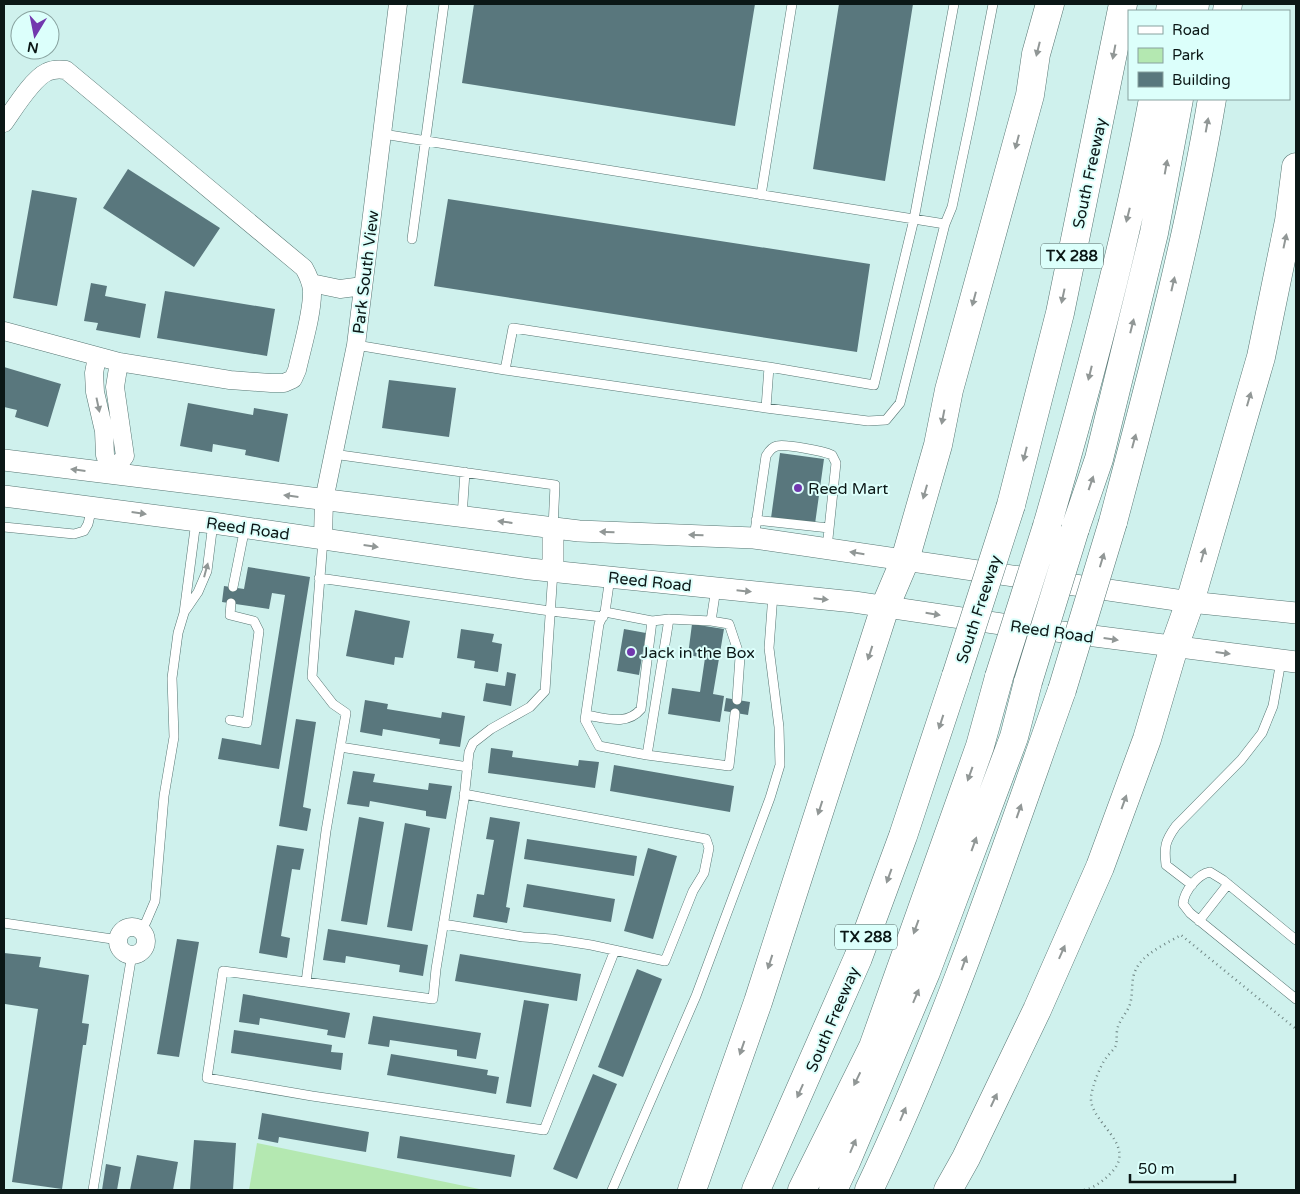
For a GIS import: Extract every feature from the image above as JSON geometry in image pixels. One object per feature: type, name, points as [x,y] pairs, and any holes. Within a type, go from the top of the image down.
[{"type":"highway","points":[[692,1190],[758,1002],[885,607],[905,560],[938,445],[949,390],[1030,95],[1036,54],[1050,4]]},
{"type":"highway","name":"South Freeway","points":[[756,1190],[858,958],[903,836],[1011,506],[1060,313],[1124,4]]},
{"type":"highway","points":[[802,1190],[873,1047],[980,746],[999,677],[1047,526],[1087,388],[1142,158],[1153,100]]},
{"type":"highway","points":[[833,1190],[926,972],[1014,737],[1028,682],[1075,529],[1099,459],[1154,233],[1178,100]]},
{"type":"highway","points":[[869,1190],[941,1026],[992,889],[1062,690],[1113,522],[1158,351],[1201,162],[1212,100]]},
{"type":"highway","points":[[948,1190],[966,1158],[1032,1019],[1100,867],[1147,739],[1174,647],[1190,602],[1261,357],[1289,222],[1296,166]]},
{"type":"street","name":"Park South View","points":[[323,538],[324,500],[356,345],[398,4]]},
{"type":"street","points":[[4,123],[33,83],[45,72],[56,69],[66,70],[304,268],[311,283],[312,302],[297,370],[293,378],[284,383],[230,380],[119,362],[4,331]]},
{"type":"street","points":[[311,283],[340,289],[363,286]]},
{"type":"street","points":[[97,357],[94,373],[95,392],[104,432],[104,455],[112,474]]},
{"type":"street","points":[[100,508],[112,474],[125,456],[115,387],[119,362]]},
{"type":"street","points":[[4,460],[579,531],[755,529],[828,538],[905,560],[1190,602],[1296,613]]},
{"type":"street","name":"Reed Road","points":[[4,496],[245,527],[552,571],[885,607],[1288,662]]},
{"type":"street","points":[[552,571],[553,528]]},
{"type":"street","points":[[135,927],[140,929],[145,936],[146,945],[140,952],[132,954],[124,951],[119,940],[120,935],[126,928],[135,927]]},
{"type":"lane","points":[[412,238],[444,4]]},
{"type":"lane","points":[[761,195],[792,4]]},
{"type":"lane","points":[[505,370],[513,328],[874,385],[914,219],[954,4]]},
{"type":"lane","points":[[356,345],[505,370],[766,408],[868,421],[886,420],[900,404],[945,224],[952,207],[993,4]]},
{"type":"lane","points":[[383,134],[945,224]]},
{"type":"lane","points":[[766,408],[769,367]]},
{"type":"lane","points":[[755,529],[766,456],[772,448],[779,445],[832,455],[836,464],[828,538]]},
{"type":"lane","points":[[333,454],[555,485],[553,528]]},
{"type":"lane","points":[[462,517],[465,472]]},
{"type":"lane","points":[[4,527],[74,534],[84,531],[100,508]]},
{"type":"lane","points":[[140,929],[146,922],[155,901],[164,796],[174,737],[172,678],[178,633],[205,522]]},
{"type":"lane","points":[[184,614],[198,592],[207,571],[205,522]]},
{"type":"lane","points":[[233,587],[245,527]]},
{"type":"lane","points":[[306,982],[326,831],[346,713],[333,704],[312,677],[323,538]]},
{"type":"lane","points":[[552,571],[545,691],[530,707],[491,729],[473,743],[469,752],[433,999],[223,971],[207,1078],[312,1096],[544,1130],[615,950]]},
{"type":"lane","points":[[610,577],[604,614],[599,624],[585,720],[598,746],[647,755],[729,766],[736,713]]},
{"type":"lane","points":[[319,578],[550,611],[604,614],[652,621],[669,619],[729,624],[740,657],[737,700]]},
{"type":"lane","points":[[711,621],[716,588]]},
{"type":"lane","points":[[612,1190],[696,996],[780,765],[779,727],[769,648],[773,594]]},
{"type":"lane","points":[[230,720],[247,723],[259,631],[254,621],[230,615],[231,603]]},
{"type":"lane","points":[[647,755],[669,619]]},
{"type":"lane","points":[[586,714],[626,720],[635,715],[641,708],[652,621]]},
{"type":"lane","points":[[1192,885],[1166,865],[1164,850],[1167,837],[1241,760],[1262,733],[1288,662]]},
{"type":"lane","points":[[340,747],[468,767]]},
{"type":"lane","points":[[443,924],[523,937],[552,939],[665,961],[693,891],[704,873],[709,848],[706,839],[464,794]]},
{"type":"lane","points":[[1296,940],[1228,884],[1210,872],[1204,873],[1192,885],[1184,897],[1183,904],[1199,921],[1296,999]]},
{"type":"lane","points":[[1199,921],[1228,884]]},
{"type":"lane","points":[[4,923],[119,940]]},
{"type":"lane","points":[[93,1190],[132,954]]},
{"type":"path","points":[[1084,1190],[1104,1180],[1112,1173],[1118,1163],[1118,1144],[1095,1110],[1090,1099],[1101,1065],[1118,1040],[1117,1030],[1129,1006],[1132,978],[1140,963],[1154,952],[1181,935],[1296,1029]]},
{"type":"green space","points":[[257,1143],[484,1190],[249,1190]]},
{"type":"building","points":[[474,4],[755,4],[735,126],[462,83]]},
{"type":"building","points":[[839,4],[913,4],[885,181],[813,169]]},
{"type":"building","points":[[128,169],[220,228],[194,267],[103,208]]},
{"type":"building","points":[[32,190],[77,198],[57,306],[13,298]]},
{"type":"building","points":[[448,199],[870,264],[857,352],[434,286]]},
{"type":"building","points":[[91,283],[107,286],[105,296],[146,304],[140,338],[96,330],[98,323],[84,321]]},
{"type":"building","points":[[165,291],[275,309],[267,356],[157,338]]},
{"type":"building","points":[[4,367],[61,384],[48,427],[15,417],[17,410],[4,407]]},
{"type":"building","points":[[389,380],[456,388],[449,437],[382,428]]},
{"type":"building","points":[[188,403],[253,415],[254,408],[288,414],[279,462],[245,455],[246,450],[213,444],[212,452],[180,446]]},
{"type":"building","points":[[780,453],[824,459],[815,524],[771,518]]},
{"type":"building","points":[[248,567],[310,577],[279,769],[218,759],[222,738],[261,745],[285,595],[272,593],[269,609],[222,602],[224,586],[244,589]]},
{"type":"building","points":[[355,610],[410,621],[403,658],[395,657],[394,665],[346,656]]},
{"type":"building","points":[[692,624],[724,629],[713,694],[724,696],[720,722],[668,714],[672,688],[700,692],[705,658],[688,655]]},
{"type":"building","points":[[461,629],[494,634],[492,642],[502,644],[498,672],[474,668],[475,661],[457,658]]},
{"type":"building","name":"Jack in the Box","points":[[624,629],[646,633],[639,675],[617,671]]},
{"type":"building","points":[[507,672],[516,674],[511,706],[483,701],[486,683],[505,686]]},
{"type":"building","points":[[726,698],[750,702],[748,715],[724,711]]},
{"type":"building","points":[[365,700],[388,704],[387,709],[441,718],[442,712],[465,716],[460,747],[439,744],[440,739],[383,729],[382,736],[360,732]]},
{"type":"building","points":[[296,719],[316,722],[303,807],[311,809],[307,831],[279,826]]},
{"type":"building","points":[[491,748],[513,751],[512,757],[578,766],[579,760],[599,762],[595,788],[488,773]]},
{"type":"building","points":[[614,765],[734,786],[730,812],[610,791]]},
{"type":"building","points":[[353,771],[375,774],[373,782],[428,790],[429,783],[452,786],[446,819],[426,816],[426,811],[370,801],[369,807],[347,804]]},
{"type":"building","points":[[359,817],[384,822],[367,925],[341,921]]},
{"type":"building","points":[[490,817],[520,822],[506,907],[510,908],[507,923],[473,917],[477,894],[484,895],[494,840],[486,839]]},
{"type":"building","points":[[405,823],[430,828],[412,931],[387,927]]},
{"type":"building","points":[[527,839],[637,856],[634,876],[524,859]]},
{"type":"building","points":[[277,845],[304,849],[300,870],[292,869],[281,936],[290,938],[287,958],[259,953]]},
{"type":"building","points":[[648,848],[677,856],[653,939],[624,931]]},
{"type":"building","points":[[527,884],[615,899],[611,922],[523,907]]},
{"type":"building","points":[[328,929],[428,945],[423,976],[399,972],[400,965],[346,956],[345,963],[323,960]]},
{"type":"building","points":[[177,939],[199,942],[179,1057],[157,1054]]},
{"type":"building","points":[[4,953],[41,957],[39,967],[89,975],[82,1023],[89,1024],[86,1045],[83,1045],[62,1189],[12,1182],[38,1009],[5,1004]]},
{"type":"building","points":[[460,954],[581,974],[577,1001],[455,981]]},
{"type":"building","points":[[637,969],[662,979],[623,1077],[598,1067]]},
{"type":"building","points":[[243,994],[350,1013],[345,1038],[327,1035],[328,1030],[260,1018],[259,1025],[239,1022]]},
{"type":"building","points":[[524,1000],[549,1004],[531,1107],[506,1103]]},
{"type":"building","points":[[373,1016],[481,1033],[476,1059],[457,1056],[457,1050],[390,1040],[389,1047],[368,1044]]},
{"type":"building","points":[[234,1030],[332,1045],[331,1052],[343,1053],[341,1070],[231,1053]]},
{"type":"building","points":[[391,1054],[488,1070],[487,1075],[499,1077],[496,1094],[387,1075]]},
{"type":"building","points":[[593,1074],[617,1084],[577,1179],[553,1169]]},
{"type":"building","points":[[262,1113],[369,1132],[366,1152],[279,1137],[278,1143],[258,1139]]},
{"type":"building","points":[[400,1136],[515,1155],[511,1177],[397,1158]]},
{"type":"building","points":[[194,1140],[236,1143],[233,1190],[190,1190]]},
{"type":"building","points":[[137,1155],[178,1162],[173,1190],[130,1190]]},
{"type":"building","points":[[106,1164],[121,1167],[117,1190],[102,1190]]},
{"type":"place","name":"Reed Mart","points":[[798,488]]},
{"type":"place","name":"Jack in the Box","points":[[631,652]]}]
